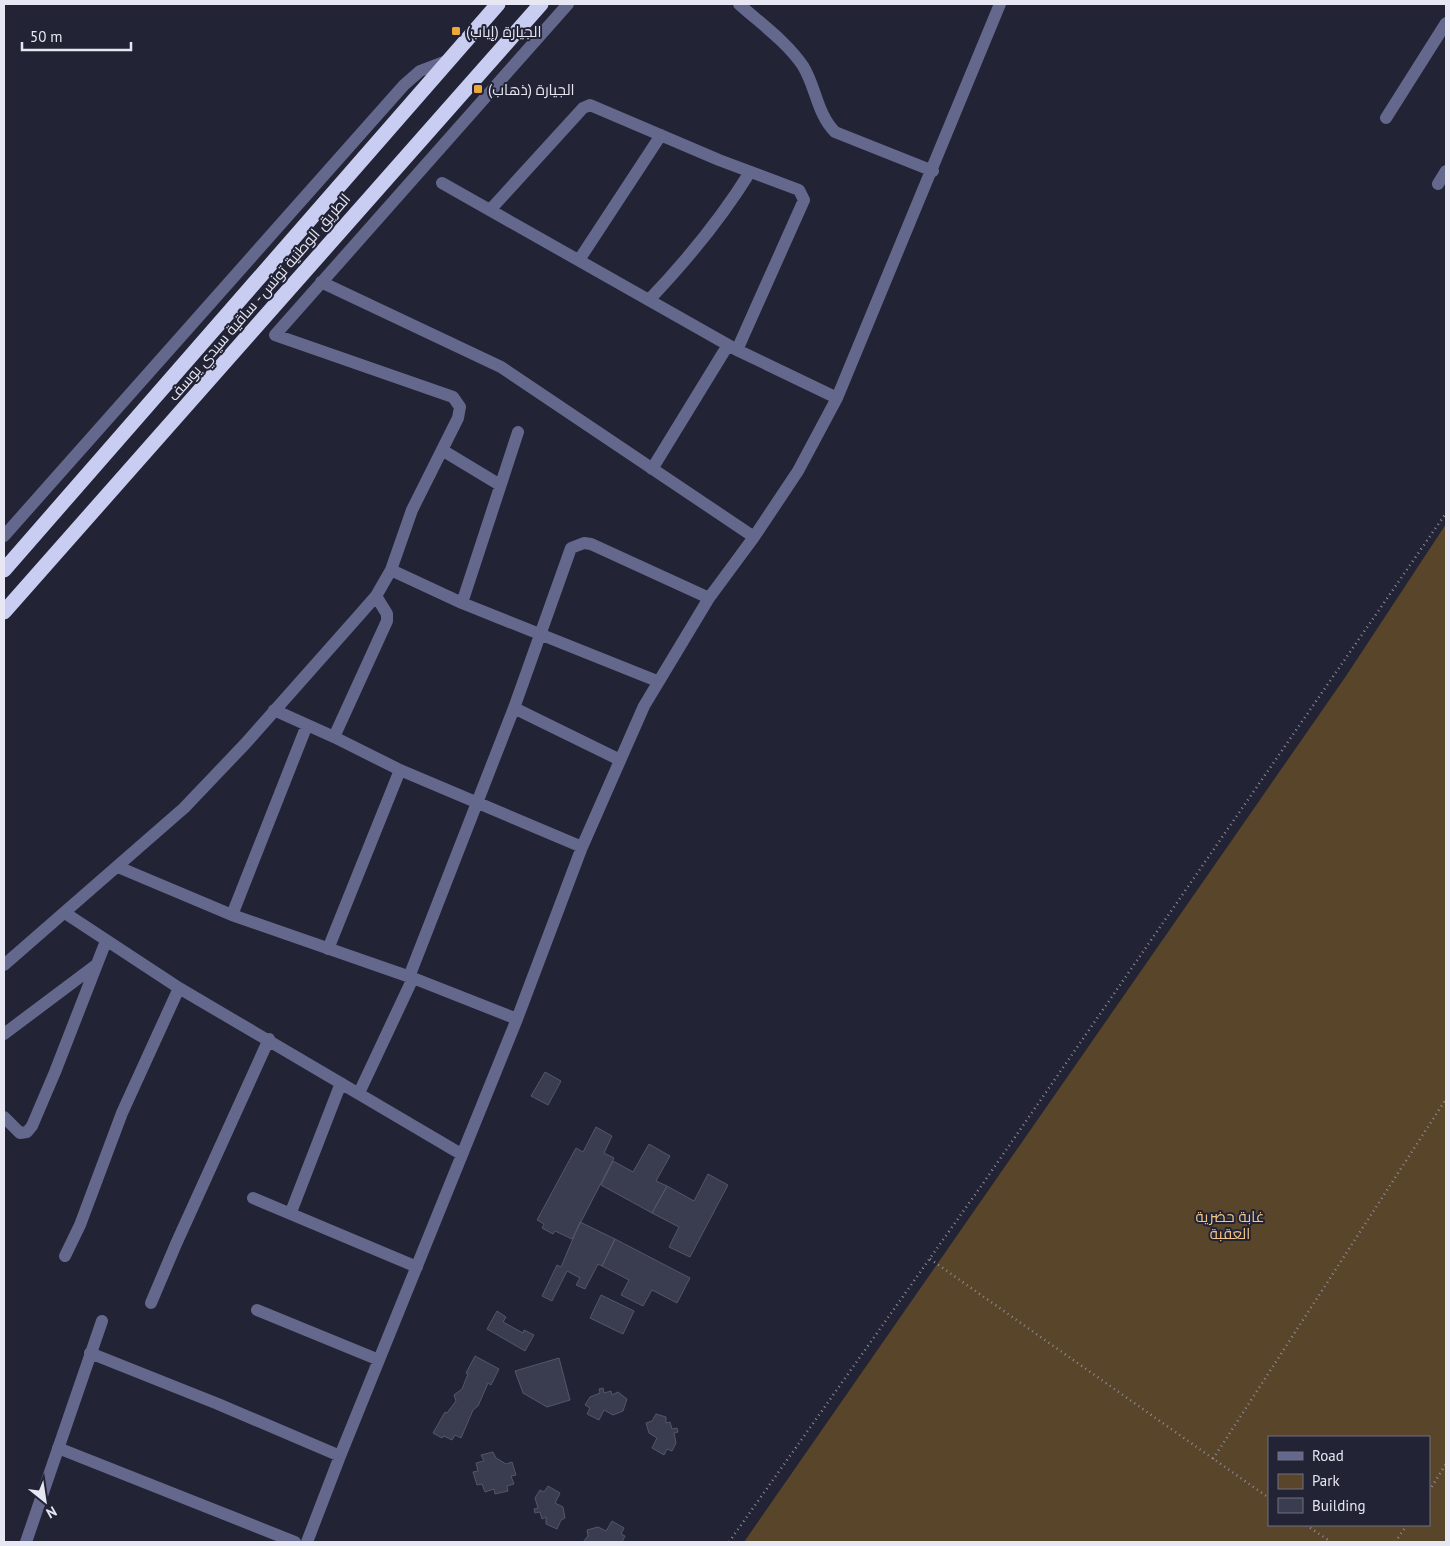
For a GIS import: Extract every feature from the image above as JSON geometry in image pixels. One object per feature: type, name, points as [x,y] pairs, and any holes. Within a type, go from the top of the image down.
[{"type":"highway","name":"الطريق الوطنية تونس - ساقية سيدي يوسف","points":[[4,570],[498,4]]},
{"type":"highway","name":"الطريق الوطنية تونس - ساقية سيدي يوسف","points":[[4,612],[541,4]]},
{"type":"street","points":[[4,966],[118,867],[215,776],[376,596],[391,570],[412,510],[460,412],[460,407],[453,398],[275,334],[568,4]]},
{"type":"street","points":[[739,4],[792,53],[803,66],[824,119],[835,132],[933,171]]},
{"type":"street","points":[[307,1542],[461,1154],[517,1019],[582,846],[620,760],[657,681],[709,598],[754,537],[798,471],[837,398],[933,171],[1000,4]]},
{"type":"street","points":[[1386,118],[1446,23]]},
{"type":"street","points":[[4,536],[404,85],[429,66],[449,60]]},
{"type":"street","points":[[490,210],[583,108],[590,105],[597,106],[750,172],[800,190],[804,200],[733,347],[652,468]]},
{"type":"street","points":[[579,260],[662,135]]},
{"type":"street","points":[[1438,184],[1446,171]]},
{"type":"street","points":[[649,300],[687,259],[711,229],[732,202],[750,172]]},
{"type":"street","points":[[442,182],[733,347],[837,398]]},
{"type":"street","points":[[321,282],[501,367],[754,537]]},
{"type":"street","points":[[462,604],[518,432]]},
{"type":"street","points":[[442,450],[500,485]]},
{"type":"street","points":[[359,1093],[411,978],[541,635],[570,548],[584,542],[709,598]]},
{"type":"street","points":[[391,570],[462,604],[657,681]]},
{"type":"street","points":[[334,737],[387,621],[387,614],[376,596]]},
{"type":"street","points":[[514,708],[620,760]]},
{"type":"street","points":[[274,710],[400,770],[582,846]]},
{"type":"street","points":[[232,915],[308,725]]},
{"type":"street","points":[[328,949],[400,770]]},
{"type":"street","points":[[118,867],[232,915],[411,978],[517,1019]]},
{"type":"street","points":[[65,913],[179,988],[269,1039],[461,1154]]},
{"type":"street","points":[[4,1117],[20,1133],[27,1132],[32,1126],[106,940]]},
{"type":"street","points":[[4,1034],[96,965]]},
{"type":"street","points":[[65,1256],[80,1225],[122,1113],[179,988]]},
{"type":"street","points":[[151,1303],[269,1039]]},
{"type":"street","points":[[291,1212],[342,1083]]},
{"type":"street","points":[[253,1198],[291,1212],[417,1267]]},
{"type":"street","points":[[257,1310],[379,1360]]},
{"type":"street","points":[[26,1542],[102,1321]]},
{"type":"street","points":[[90,1353],[218,1404],[340,1456]]},
{"type":"street","points":[[58,1448],[295,1542]]},
{"type":"path","points":[[729,1542],[930,1259],[1446,513]]},
{"type":"path","points":[[1213,1459],[1446,1099]]},
{"type":"path","points":[[930,1259],[1268,1497]]},
{"type":"path","points":[[1430,1489],[1446,1464]]},
{"type":"path","points":[[1307,1526],[1331,1542]]},
{"type":"path","points":[[1395,1542],[1406,1526]]},
{"type":"green space","name":"غابة حضرية العقبة","points":[[1446,524],[1446,1542],[744,1542],[1346,676]]},
{"type":"building","points":[[545,1072],[561,1081],[548,1105],[531,1096]]},
{"type":"building","points":[[596,1127],[612,1136],[604,1153],[614,1158],[572,1239],[555,1231],[553,1234],[542,1228],[544,1224],[537,1220],[576,1148],[583,1152]]},
{"type":"building","points":[[649,1144],[670,1156],[656,1181],[667,1186],[652,1213],[601,1185],[613,1161],[633,1172]]},
{"type":"building","points":[[708,1174],[728,1185],[690,1257],[669,1247],[679,1227],[652,1213],[667,1186],[694,1201]]},
{"type":"building","points":[[580,1222],[615,1239],[602,1266],[598,1264],[585,1289],[576,1285],[580,1278],[567,1271],[552,1301],[542,1296],[557,1265],[561,1267]]},
{"type":"building","points":[[615,1239],[690,1278],[677,1303],[652,1290],[643,1306],[621,1295],[629,1280],[602,1266]]},
{"type":"building","points":[[601,1295],[634,1311],[623,1334],[590,1318]]},
{"type":"building","points":[[497,1311],[506,1317],[503,1322],[523,1333],[524,1330],[534,1335],[525,1351],[487,1329]]},
{"type":"building","points":[[475,1356],[499,1369],[491,1385],[488,1383],[478,1406],[473,1410],[461,1438],[455,1435],[452,1440],[444,1436],[442,1438],[433,1433],[445,1412],[447,1413],[456,1401],[454,1395],[462,1389],[468,1374],[466,1373]]},
{"type":"building","points":[[559,1358],[570,1400],[547,1407],[523,1393],[515,1371]]},
{"type":"building","points":[[603,1388],[604,1393],[611,1391],[612,1395],[618,1392],[627,1399],[623,1411],[613,1415],[604,1410],[599,1420],[587,1414],[590,1408],[585,1405],[590,1397],[600,1393],[599,1389]]},
{"type":"building","points":[[656,1414],[666,1417],[666,1423],[670,1422],[672,1429],[677,1428],[678,1432],[674,1433],[676,1443],[672,1451],[667,1449],[664,1455],[652,1448],[657,1438],[649,1433],[646,1423],[652,1421]]},
{"type":"building","points":[[493,1452],[496,1458],[506,1464],[512,1462],[516,1475],[511,1476],[514,1484],[507,1486],[508,1491],[495,1494],[494,1489],[485,1492],[482,1484],[477,1485],[473,1472],[478,1471],[476,1463],[484,1461],[481,1455]]},
{"type":"building","points":[[548,1486],[560,1493],[555,1503],[563,1507],[565,1518],[561,1520],[557,1529],[546,1524],[546,1517],[542,1519],[540,1512],[535,1513],[534,1509],[538,1508],[535,1498],[540,1490],[544,1492]]},
{"type":"building","points":[[612,1521],[624,1528],[621,1534],[625,1536],[622,1542],[583,1542],[588,1536],[587,1530],[598,1527],[606,1531]]},
{"type":"place","name":"الجيارة (إياب)","points":[[456,31]]},
{"type":"place","name":"الجيارة (ذهاب)","points":[[478,89]]}]
